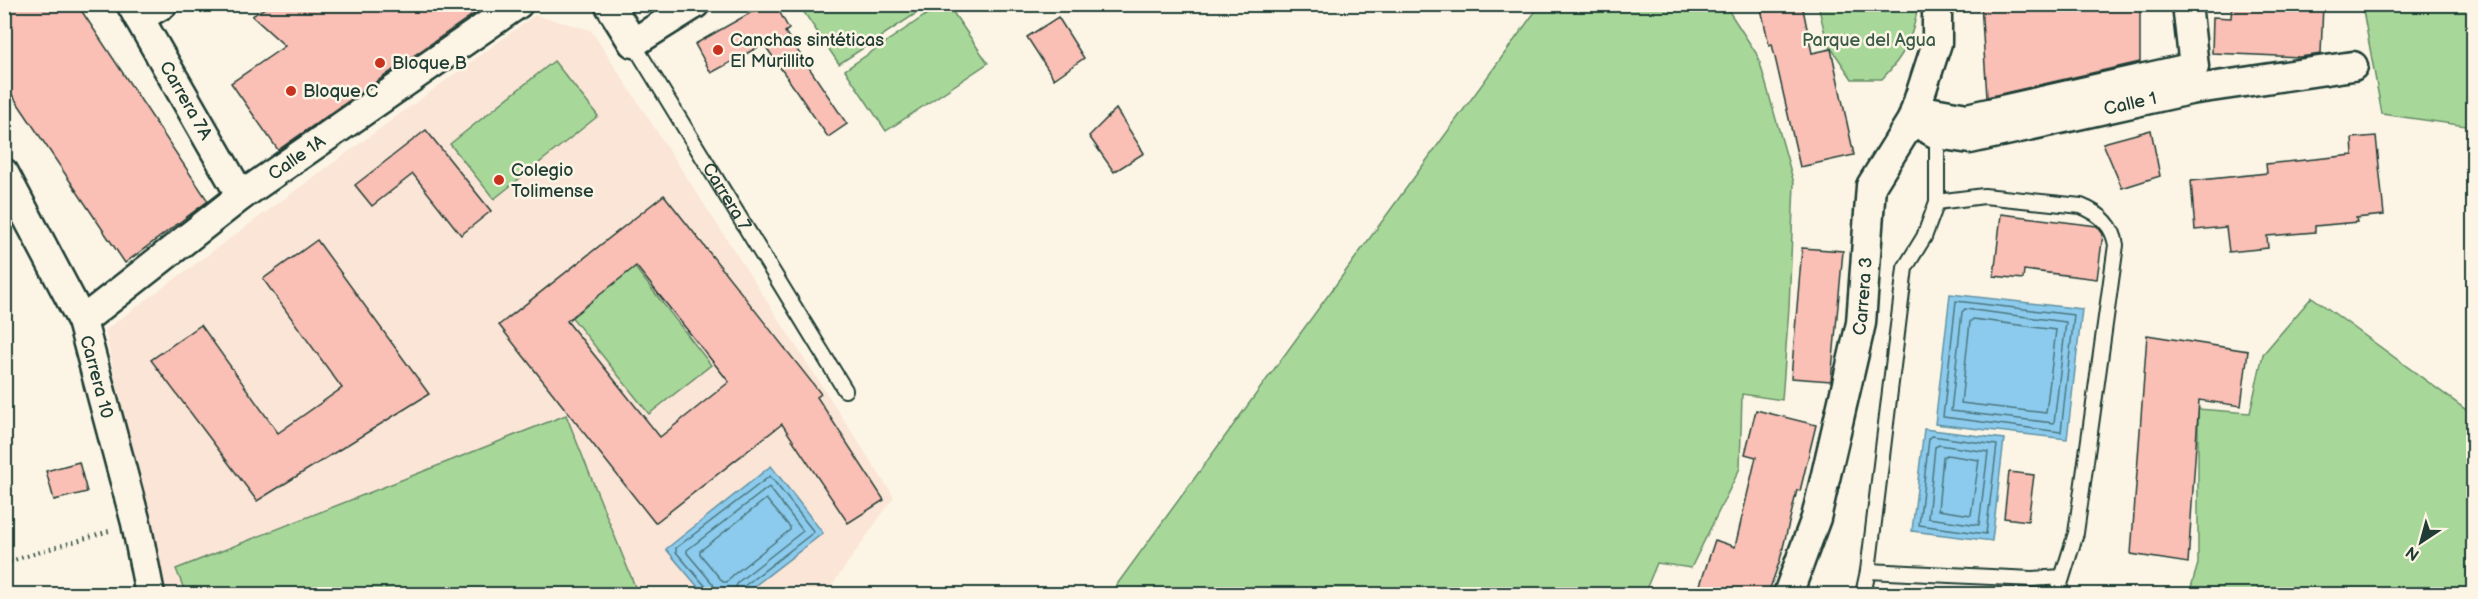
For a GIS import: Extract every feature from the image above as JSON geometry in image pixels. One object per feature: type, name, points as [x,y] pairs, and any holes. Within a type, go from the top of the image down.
[{"type":"street","name":"Calle 1A","points":[[82,321],[241,195],[518,4]]},
{"type":"street","name":"Carrera 7","points":[[609,4],[633,43]]},
{"type":"street","points":[[633,43],[695,4]]},
{"type":"street","name":"Carrera 3","points":[[1788,594],[1816,518],[1861,323],[1871,186],[1914,115],[1937,43],[1937,4]]},
{"type":"street","name":"Calle 1","points":[[1914,115],[1967,118],[2194,67],[2187,4]]},
{"type":"street","name":"Carrera 7A","points":[[144,9],[241,195]]},
{"type":"street","name":"Calle 1","points":[[1914,115],[1937,134],[1970,139],[2190,90],[2353,66]]},
{"type":"street","name":"Carrera 10","points":[[4,173],[82,321],[136,523],[150,594]]},
{"type":"lane","name":"Carrera 7","points":[[633,43],[845,390]]},
{"type":"lane","points":[[1863,594],[1868,571],[1905,268],[1924,237],[1937,202],[1937,134]]},
{"type":"lane","points":[[1937,202],[1984,196],[2081,206],[2095,211],[2114,232],[2116,245],[2076,533],[2057,594]]},
{"type":"lane","points":[[1868,571],[2032,579],[2062,577]]},
{"type":"path","points":[[4,563],[136,523]]},
{"type":"shaded area","name":"Colegio Tolimense","points":[[535,15],[591,30],[894,497],[826,594],[160,594],[105,330]]},
{"type":"green space","points":[[942,4],[948,5],[988,63],[886,131],[845,70]]},
{"type":"green space","name":"Parque del Agua","points":[[1818,4],[1918,5],[1914,27],[1907,45],[1882,79],[1852,79],[1827,42]]},
{"type":"green space","points":[[799,5],[929,5],[839,64]]},
{"type":"green space","points":[[1540,5],[1725,5],[1758,56],[1794,183],[1789,307],[1782,400],[1742,394],[1740,468],[1691,568],[1657,563],[1644,594],[1110,594]]},
{"type":"green space","points":[[2362,5],[2473,5],[2473,127],[2382,114]]},
{"type":"green space","points":[[554,61],[598,116],[494,199],[450,144]]},
{"type":"green space","points":[[626,256],[711,365],[649,414],[562,305]]},
{"type":"green space","points":[[2312,297],[2473,415],[2473,594],[2189,594],[2198,564],[2198,409],[2250,413],[2263,354]]},
{"type":"green space","points":[[566,415],[638,594],[186,594],[176,569]]},
{"type":"water","points":[[1950,294],[2082,309],[2067,439],[1935,424]]},
{"type":"water","points":[[1924,429],[2004,439],[1992,541],[1912,531]]},
{"type":"water","points":[[771,466],[823,533],[744,594],[704,594],[666,549]]},
{"type":"building","points":[[4,4],[77,4],[208,201],[125,263],[4,83]]},
{"type":"building","points":[[271,4],[488,4],[278,150],[231,83],[285,46],[252,16]]},
{"type":"building","points":[[766,4],[775,4],[789,29],[785,32],[847,124],[828,137],[764,44],[711,73],[695,44]]},
{"type":"building","points":[[1760,4],[1802,4],[1812,53],[1831,49],[1854,155],[1800,167],[1772,44],[1769,45]]},
{"type":"building","points":[[1981,4],[2140,4],[2140,62],[1987,97]]},
{"type":"building","points":[[2232,4],[2323,4],[2321,54],[2300,57],[2212,53],[2213,17],[2231,18]]},
{"type":"building","points":[[1058,17],[1084,58],[1054,79],[1027,37]]},
{"type":"building","points":[[1116,109],[1144,153],[1114,172],[1089,136]]},
{"type":"building","points":[[426,130],[491,211],[461,235],[413,174],[372,206],[355,185]]},
{"type":"building","points":[[2151,130],[2160,176],[2122,188],[2103,143]]},
{"type":"building","points":[[2376,136],[2384,215],[2356,218],[2357,222],[2315,226],[2315,232],[2267,236],[2268,248],[2229,252],[2226,227],[2195,230],[2191,181],[2267,173],[2266,164],[2353,155],[2352,138]]},
{"type":"building","points":[[664,195],[821,394],[817,397],[884,500],[848,523],[782,424],[655,523],[499,325]],"holes":[[[636,266],[729,382],[660,437],[567,321]]]},
{"type":"building","points":[[2001,214],[2097,226],[2103,234],[2097,279],[2024,270],[2023,279],[1994,276]]},
{"type":"building","points":[[317,240],[429,394],[257,501],[151,360],[201,325],[278,433],[342,388],[263,279]]},
{"type":"building","points":[[1802,248],[1843,251],[1831,381],[1791,378]]},
{"type":"building","points":[[2147,335],[2248,351],[2241,406],[2199,400],[2188,563],[2131,554]]},
{"type":"building","points":[[1756,410],[1816,425],[1800,491],[1797,490],[1780,560],[1768,594],[1718,594],[1699,588],[1715,540],[1735,547],[1756,457],[1745,454]]},
{"type":"building","points":[[79,462],[87,492],[54,500],[46,471]]},
{"type":"building","points":[[2009,472],[2034,475],[2028,521],[2004,518]]},
{"type":"place","name":"Canchas sintéticas El Murillito","points":[[718,50]]},
{"type":"place","name":"Bloque B","points":[[380,63]]},
{"type":"place","name":"Bloque C","points":[[291,91]]},
{"type":"place","name":"Colegio Tolimense","points":[[499,180]]}]
